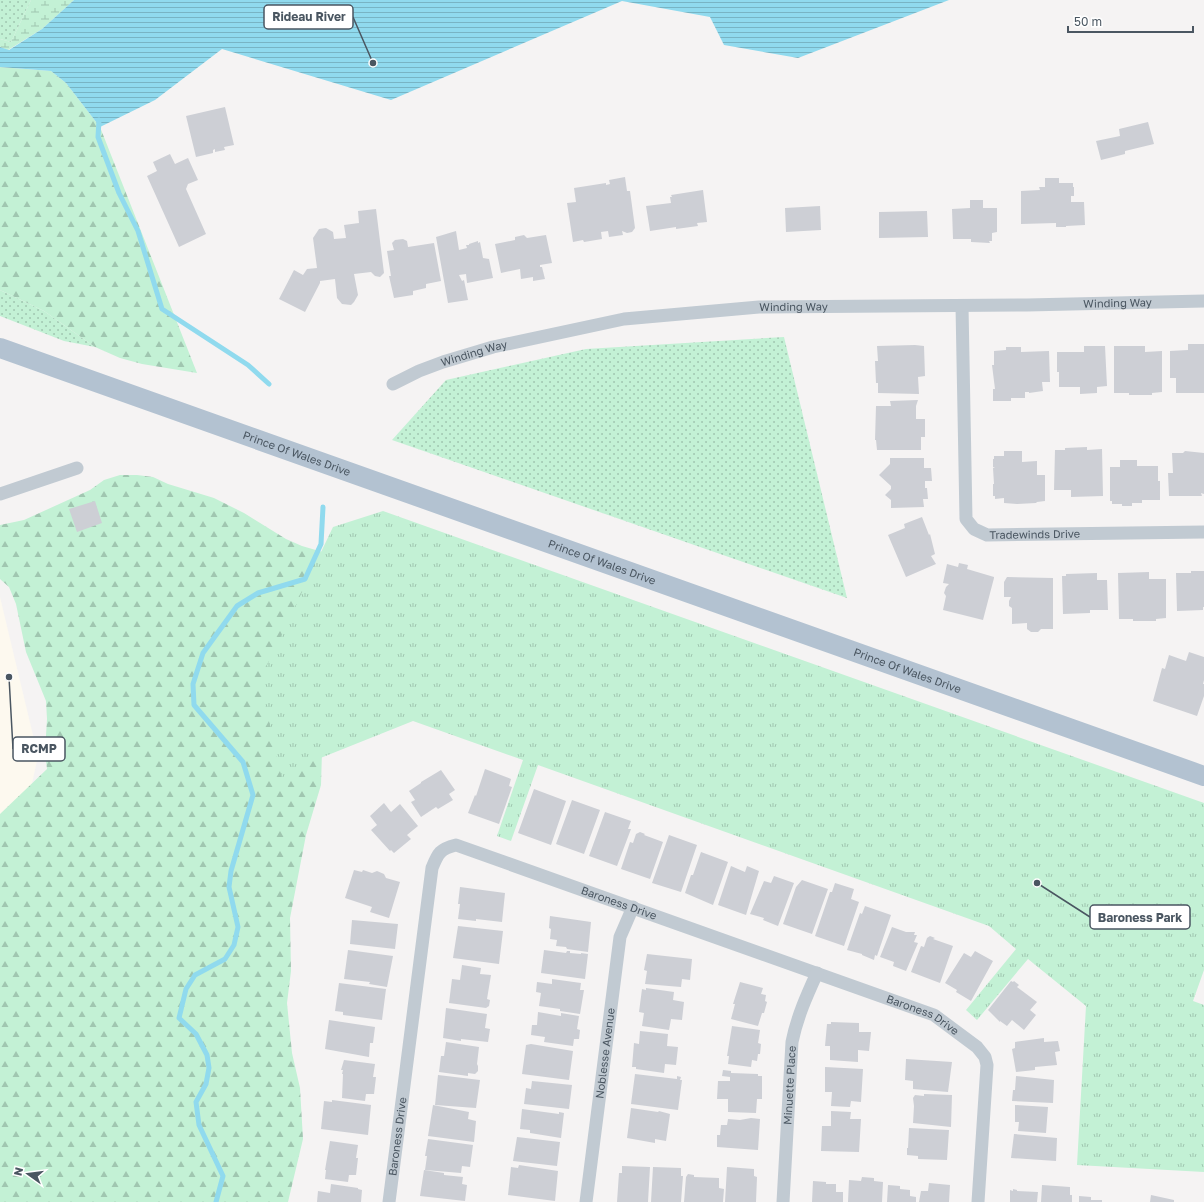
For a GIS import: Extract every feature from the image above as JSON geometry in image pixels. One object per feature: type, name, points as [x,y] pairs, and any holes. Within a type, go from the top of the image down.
[{"type":"main road","name":"Prince Of Wales Drive","points":[[0,348],[1204,776]]},
{"type":"street","name":"Winding Way","points":[[393,384],[419,371],[443,362],[493,347],[624,319],[758,307],[962,306],[1204,302]]},
{"type":"street","name":"Tradewinds Drive","points":[[962,306],[966,519],[974,529],[987,535],[1204,532]]},
{"type":"street","points":[[0,494],[77,468]]},
{"type":"street","name":"Baroness Drive","points":[[389,1202],[432,868],[438,853],[446,847],[456,845],[634,907],[934,1015],[977,1047],[985,1057],[987,1065],[978,1202]]},
{"type":"street","name":"Noblesse Avenue","points":[[586,1202],[620,937],[634,907]]},
{"type":"street","name":"Minuette Place","points":[[783,1202],[792,1042],[794,1029],[817,973]]},
{"type":"shaded area","points":[[0,597],[38,756],[24,820],[0,841]]},
{"type":"green space","points":[[0,0],[31,0],[11,42],[0,39]]},
{"type":"green space","points":[[31,0],[74,0],[42,29],[8,50],[0,47],[0,39],[11,42]]},
{"type":"green space","points":[[0,67],[51,71],[66,83],[100,127],[197,373],[142,364],[120,358],[95,347],[44,311],[0,290]]},
{"type":"green space","points":[[0,290],[44,311],[95,347],[64,341],[0,316]]},
{"type":"green space","points":[[784,337],[847,598],[392,440],[446,380],[586,349]]},
{"type":"green space","points":[[120,475],[153,477],[168,484],[214,498],[244,513],[286,539],[302,546],[384,570],[322,752],[321,785],[306,835],[290,918],[291,971],[287,1003],[292,1053],[300,1088],[303,1139],[288,1202],[0,1202],[0,814],[47,769],[45,752],[47,719],[46,701],[26,652],[16,604],[9,587],[0,579],[0,525],[24,520],[90,490],[104,480]]},
{"type":"green space","points":[[383,511],[1204,803],[1204,970],[1193,1001],[1204,1005],[1204,1172],[1077,1165],[1086,1006],[1028,959],[977,1020],[966,1010],[1016,949],[989,926],[538,765],[511,841],[497,836],[523,760],[413,721],[288,771],[287,802],[260,680],[333,527]]},
{"type":"water","points":[[74,0],[949,0],[798,58],[724,45],[710,17],[622,1],[391,100],[222,49],[155,100],[100,127],[66,83],[51,71],[0,67],[0,47],[9,50],[42,29]]},
{"type":"building","points":[[225,107],[234,145],[224,147],[225,150],[215,152],[215,149],[213,150],[213,153],[196,157],[186,116]]},
{"type":"building","points":[[1148,122],[1154,144],[1125,151],[1125,154],[1101,160],[1096,141],[1120,136],[1119,129]]},
{"type":"building","points":[[170,154],[175,164],[188,158],[198,180],[188,184],[186,189],[206,234],[179,247],[147,176],[157,171],[153,162]]},
{"type":"building","points":[[625,177],[627,191],[630,191],[635,228],[632,232],[627,233],[622,231],[623,235],[609,237],[608,231],[601,232],[602,239],[573,242],[567,203],[576,202],[574,188],[606,183],[606,185],[610,184],[609,180]]},
{"type":"building","points":[[1045,178],[1059,178],[1059,183],[1073,183],[1074,196],[1071,196],[1071,202],[1084,202],[1085,225],[1056,227],[1056,223],[1021,224],[1021,191],[1040,190],[1039,187],[1045,187]]},
{"type":"building","points":[[703,190],[707,222],[697,223],[698,226],[676,229],[676,227],[650,231],[646,206],[671,203],[671,195]]},
{"type":"building","points":[[970,200],[983,200],[983,208],[997,208],[997,232],[992,233],[992,241],[989,241],[990,243],[971,242],[971,239],[953,239],[952,209],[970,208]]},
{"type":"building","points":[[820,206],[821,230],[786,232],[785,208]]},
{"type":"building","points":[[376,209],[384,273],[380,277],[375,276],[371,272],[354,274],[358,295],[351,305],[342,304],[337,298],[335,279],[320,281],[305,312],[279,299],[294,270],[303,275],[307,269],[317,268],[313,238],[319,229],[326,228],[333,232],[334,239],[346,238],[344,225],[359,223],[358,211]]},
{"type":"building","points":[[927,211],[928,237],[879,238],[879,212]]},
{"type":"building","points":[[456,231],[459,250],[467,248],[466,245],[478,241],[478,243],[480,242],[483,258],[489,259],[493,278],[467,283],[466,274],[459,275],[462,281],[464,280],[468,300],[448,303],[436,237]]},
{"type":"building","points":[[524,235],[527,238],[546,235],[552,263],[540,265],[540,267],[542,267],[545,279],[533,281],[533,277],[521,279],[520,269],[501,273],[495,244],[515,240],[515,237]]},
{"type":"building","points":[[403,239],[407,241],[408,247],[434,243],[441,281],[426,284],[426,288],[413,291],[413,295],[394,298],[389,276],[391,276],[387,251],[394,250],[392,243],[395,240]]},
{"type":"building","points":[[1188,344],[1204,344],[1204,393],[1176,393],[1176,378],[1170,378],[1170,351],[1188,350]]},
{"type":"building","points":[[877,346],[924,346],[925,376],[918,377],[919,394],[878,393],[875,361],[878,361]]},
{"type":"building","points":[[1084,346],[1105,346],[1107,386],[1097,387],[1097,393],[1080,394],[1080,387],[1059,387],[1057,352],[1084,352]]},
{"type":"building","points":[[1114,346],[1145,346],[1145,352],[1162,351],[1162,392],[1152,393],[1152,395],[1129,395],[1129,393],[1114,393]]},
{"type":"building","points":[[1006,347],[1021,347],[1021,352],[1049,351],[1050,382],[1042,382],[1043,391],[1029,393],[1025,392],[1025,398],[1011,398],[1011,401],[993,401],[993,389],[995,389],[992,365],[994,365],[994,351],[1006,350]]},
{"type":"building","points":[[918,400],[916,406],[916,419],[925,419],[925,437],[921,437],[921,450],[877,450],[875,440],[876,406],[891,406],[890,401]]},
{"type":"building","points":[[1087,447],[1087,450],[1102,449],[1103,496],[1071,497],[1071,490],[1054,490],[1055,450]]},
{"type":"building","points":[[1004,451],[1022,451],[1022,462],[1037,461],[1037,475],[1045,475],[1045,501],[1017,504],[1004,503],[1004,498],[995,499],[995,496],[993,496],[993,468],[995,467],[993,467],[993,459],[994,456],[1004,456]]},
{"type":"building","points":[[1185,451],[1204,453],[1204,494],[1201,493],[1202,496],[1169,496],[1168,473],[1173,473],[1172,453],[1183,453]]},
{"type":"building","points":[[890,458],[924,458],[924,468],[931,468],[932,481],[925,481],[928,499],[923,499],[924,507],[891,508],[891,500],[885,495],[891,489],[891,486],[879,475],[890,464]]},
{"type":"building","points":[[1120,460],[1137,460],[1137,466],[1158,466],[1160,500],[1142,500],[1142,503],[1132,503],[1132,506],[1112,504],[1112,501],[1110,501],[1110,467],[1120,467]]},
{"type":"building","points":[[95,501],[102,523],[77,532],[69,509]]},
{"type":"building","points":[[922,517],[929,535],[930,534],[935,554],[931,556],[936,564],[906,577],[888,535],[905,528],[904,524]]},
{"type":"building","points":[[959,563],[968,565],[967,569],[994,577],[983,620],[943,610],[946,596],[944,593],[949,584],[943,583],[947,564],[958,567]]},
{"type":"building","points":[[1191,571],[1204,571],[1203,610],[1177,611],[1176,573],[1191,573]]},
{"type":"building","points":[[1149,572],[1149,579],[1166,579],[1166,618],[1156,619],[1156,621],[1133,621],[1133,619],[1119,619],[1118,573]]},
{"type":"building","points":[[1097,573],[1097,580],[1107,580],[1108,610],[1090,610],[1090,613],[1063,614],[1062,576],[1066,576],[1066,574]]},
{"type":"building","points":[[1007,577],[1053,578],[1053,629],[1041,629],[1038,632],[1031,632],[1027,629],[1027,623],[1012,624],[1012,608],[1009,606],[1011,597],[1004,597],[1004,582]]},
{"type":"building","points":[[1189,652],[1204,657],[1204,696],[1197,716],[1153,701],[1162,668],[1165,669],[1169,655],[1186,661]]},
{"type":"building","points":[[485,769],[511,779],[509,786],[512,787],[499,824],[468,813],[475,795],[476,796]]},
{"type":"building","points":[[441,770],[455,790],[449,794],[453,800],[438,809],[436,807],[421,817],[411,802],[415,800],[409,791]]},
{"type":"building","points":[[534,789],[566,801],[551,845],[518,833]]},
{"type":"building","points":[[572,800],[600,810],[584,854],[556,844]]},
{"type":"building","points":[[384,803],[391,812],[400,804],[418,826],[407,835],[411,839],[394,853],[391,850],[390,851],[371,830],[377,825],[370,816]]},
{"type":"building","points":[[605,812],[631,821],[628,829],[631,829],[617,866],[589,856]]},
{"type":"building","points":[[640,832],[663,842],[650,879],[621,869],[630,842],[633,843],[636,834]]},
{"type":"building","points":[[669,835],[697,845],[681,892],[652,883]]},
{"type":"building","points":[[701,852],[728,862],[713,905],[685,893]]},
{"type":"building","points":[[731,866],[745,872],[747,866],[759,871],[746,915],[718,905]]},
{"type":"building","points":[[354,870],[362,872],[363,870],[372,873],[377,871],[384,874],[386,878],[400,882],[389,918],[370,912],[372,907],[345,898]]},
{"type":"building","points":[[774,876],[794,883],[778,926],[763,920],[764,918],[750,914],[764,881],[771,883]]},
{"type":"building","points":[[802,880],[828,889],[812,934],[783,924],[796,887]]},
{"type":"building","points":[[835,883],[854,889],[851,899],[859,902],[844,946],[815,936],[830,892],[832,892]]},
{"type":"building","points":[[460,887],[505,893],[502,922],[476,919],[476,921],[458,919]]},
{"type":"building","points":[[865,906],[891,915],[877,956],[875,955],[874,960],[862,954],[847,950],[860,913],[862,914]]},
{"type":"building","points":[[550,916],[591,922],[588,952],[556,946],[557,940],[550,939]]},
{"type":"building","points":[[352,920],[398,924],[395,949],[350,944]]},
{"type":"building","points":[[458,926],[503,931],[499,964],[453,958]]},
{"type":"building","points":[[892,927],[906,932],[915,932],[914,935],[917,935],[914,942],[918,943],[906,971],[893,966],[894,962],[880,957]]},
{"type":"building","points":[[930,936],[935,938],[933,939],[953,946],[940,983],[911,972],[921,946],[924,947],[927,938]]},
{"type":"building","points":[[348,950],[393,956],[387,987],[369,984],[370,982],[344,979]]},
{"type":"building","points":[[544,950],[566,953],[567,951],[570,951],[570,953],[588,954],[585,979],[541,973]]},
{"type":"building","points":[[975,951],[993,961],[971,1001],[945,983],[964,953],[971,957]]},
{"type":"building","points":[[647,954],[692,959],[690,980],[682,979],[681,987],[645,984],[647,971],[644,970]]},
{"type":"building","points":[[462,965],[481,968],[480,974],[491,975],[487,999],[490,1000],[489,1006],[486,1008],[449,1003],[452,979],[460,980]]},
{"type":"building","points":[[552,979],[581,983],[580,990],[584,990],[580,1014],[539,1006],[541,993],[536,992],[537,982],[552,984]]},
{"type":"building","points":[[1011,981],[1014,981],[1019,985],[1017,987],[1037,1002],[1030,1010],[1036,1015],[1024,1030],[1012,1020],[1007,1026],[1000,1022],[988,1010]]},
{"type":"building","points":[[740,982],[763,988],[761,994],[766,995],[765,1001],[767,1002],[758,1026],[731,1019],[735,1004],[733,1004]]},
{"type":"building","points":[[339,983],[386,989],[382,1020],[343,1015],[343,1012],[335,1011]]},
{"type":"building","points":[[646,988],[674,992],[673,1000],[684,1002],[682,1020],[671,1019],[669,1030],[642,1026],[644,1013],[639,1012],[642,989],[646,990]]},
{"type":"building","points":[[446,1008],[487,1014],[485,1028],[490,1029],[488,1042],[461,1039],[461,1041],[443,1038]]},
{"type":"building","points":[[538,1012],[561,1016],[561,1013],[579,1016],[577,1029],[580,1030],[579,1039],[574,1039],[573,1046],[544,1042],[545,1037],[531,1035],[532,1025],[537,1025]]},
{"type":"building","points":[[329,1020],[375,1027],[373,1043],[370,1043],[369,1057],[325,1049]]},
{"type":"building","points":[[831,1022],[859,1023],[859,1032],[871,1032],[869,1051],[858,1050],[858,1062],[830,1060],[830,1046],[825,1046],[827,1024],[831,1024]]},
{"type":"building","points":[[732,1026],[760,1030],[758,1043],[761,1044],[760,1054],[758,1054],[757,1061],[752,1060],[751,1067],[728,1064],[729,1056],[727,1056]]},
{"type":"building","points":[[640,1031],[668,1034],[667,1046],[678,1047],[676,1065],[665,1064],[664,1073],[636,1069],[636,1067],[632,1067],[634,1043],[639,1044]]},
{"type":"building","points":[[1044,1038],[1044,1042],[1058,1041],[1060,1051],[1055,1052],[1057,1065],[1035,1067],[1035,1070],[1016,1072],[1012,1049],[1015,1048],[1015,1042]]},
{"type":"building","points":[[446,1042],[479,1047],[477,1064],[478,1071],[475,1074],[468,1073],[468,1076],[439,1072],[441,1056],[444,1056]]},
{"type":"building","points":[[531,1044],[573,1051],[569,1080],[522,1074],[526,1045]]},
{"type":"building","points":[[906,1059],[952,1062],[948,1092],[913,1089],[913,1081],[905,1080]]},
{"type":"building","points":[[344,1060],[375,1064],[373,1077],[376,1077],[374,1094],[366,1094],[365,1101],[342,1098],[343,1070],[341,1070]]},
{"type":"building","points":[[825,1067],[863,1069],[861,1102],[851,1101],[850,1107],[831,1106],[832,1092],[825,1092]]},
{"type":"building","points":[[723,1070],[731,1071],[731,1073],[758,1074],[758,1076],[762,1076],[762,1099],[757,1099],[756,1113],[728,1112],[728,1099],[717,1099],[718,1081],[730,1081],[730,1077],[722,1076]]},
{"type":"building","points":[[635,1074],[677,1079],[677,1076],[681,1077],[680,1080],[682,1080],[678,1110],[631,1104]]},
{"type":"building","points":[[438,1075],[480,1080],[476,1108],[435,1105]]},
{"type":"building","points":[[1016,1076],[1054,1080],[1053,1103],[1012,1101],[1013,1090],[1015,1090]]},
{"type":"building","points":[[532,1081],[572,1085],[569,1109],[524,1104],[526,1088],[531,1089]]},
{"type":"building","points":[[924,1094],[952,1095],[951,1127],[913,1123],[913,1098],[915,1095],[924,1096]]},
{"type":"building","points":[[332,1100],[371,1105],[368,1135],[321,1129],[324,1101],[332,1102]]},
{"type":"building","points":[[433,1105],[469,1112],[468,1119],[476,1121],[474,1142],[428,1136]]},
{"type":"building","points":[[1015,1105],[1048,1107],[1046,1133],[1018,1131],[1019,1122],[1015,1122]]},
{"type":"building","points":[[631,1108],[659,1111],[670,1114],[666,1141],[655,1139],[655,1143],[627,1138]]},
{"type":"building","points":[[522,1109],[559,1114],[559,1112],[564,1113],[561,1138],[530,1133],[530,1130],[520,1129]]},
{"type":"building","points":[[831,1111],[851,1112],[850,1119],[861,1119],[859,1152],[821,1151],[822,1126],[831,1126]]},
{"type":"building","points":[[751,1118],[760,1119],[758,1150],[717,1147],[717,1135],[720,1135],[721,1125],[727,1125],[728,1119],[740,1120]]},
{"type":"building","points":[[909,1128],[949,1130],[947,1160],[918,1159],[918,1156],[907,1155]]},
{"type":"building","points":[[1014,1134],[1057,1138],[1056,1161],[1011,1158]]},
{"type":"building","points":[[517,1137],[560,1142],[557,1166],[513,1161]]},
{"type":"building","points":[[428,1139],[473,1145],[470,1167],[462,1166],[461,1173],[425,1170],[427,1156],[425,1156]]},
{"type":"building","points":[[330,1141],[358,1145],[356,1175],[349,1175],[348,1182],[325,1179]]},
{"type":"building","points":[[519,1165],[558,1171],[555,1201],[508,1195],[511,1167],[518,1168]]},
{"type":"building","points":[[622,1166],[650,1167],[648,1202],[617,1202],[619,1173],[622,1173]]},
{"type":"building","points":[[653,1167],[681,1168],[681,1176],[683,1176],[681,1202],[651,1202]]},
{"type":"building","points":[[727,1167],[754,1169],[754,1176],[757,1177],[756,1202],[725,1202]]},
{"type":"building","points":[[424,1170],[444,1173],[444,1175],[463,1177],[462,1184],[467,1185],[465,1201],[420,1196]]},
{"type":"building","points":[[688,1174],[694,1175],[694,1177],[719,1178],[719,1188],[724,1189],[723,1202],[684,1202],[686,1177]]},
{"type":"building","points":[[862,1177],[874,1178],[874,1181],[883,1182],[882,1202],[848,1202],[849,1180],[861,1181]]},
{"type":"building","points":[[813,1181],[826,1182],[826,1184],[836,1184],[836,1192],[843,1192],[843,1202],[812,1202]]},
{"type":"building","points":[[929,1183],[950,1185],[949,1202],[919,1202],[921,1191],[928,1191]]},
{"type":"building","points":[[331,1184],[358,1188],[362,1190],[361,1202],[317,1202],[318,1191],[330,1193]]},
{"type":"building","points":[[888,1185],[900,1186],[900,1189],[910,1190],[910,1196],[916,1197],[916,1202],[887,1202]]},
{"type":"building","points":[[1042,1185],[1070,1187],[1072,1202],[1041,1202]]},
{"type":"building","points":[[1013,1189],[1017,1191],[1038,1192],[1037,1202],[1010,1202],[1010,1190],[1013,1191]]},
{"type":"building","points":[[1151,1195],[1174,1200],[1174,1202],[1150,1202]]},
{"type":"building","points":[[1079,1196],[1091,1197],[1091,1200],[1102,1200],[1102,1202],[1079,1202]]},
{"type":"waterway","points":[[99,120],[98,137],[119,193],[138,231],[162,309],[248,365],[269,384]]},
{"type":"waterway","points":[[216,1202],[223,1176],[199,1125],[196,1102],[206,1084],[209,1068],[207,1055],[196,1034],[179,1018],[186,989],[195,975],[225,959],[234,945],[238,927],[229,887],[231,871],[253,795],[243,762],[194,705],[193,684],[203,653],[237,606],[258,593],[305,579],[321,544],[323,507]]},
{"type":"place","name":"Rideau River","points":[[373,63]]},
{"type":"place","name":"RCMP","points":[[9,677]]},
{"type":"place","name":"Baroness Park","points":[[1037,883]]}]
